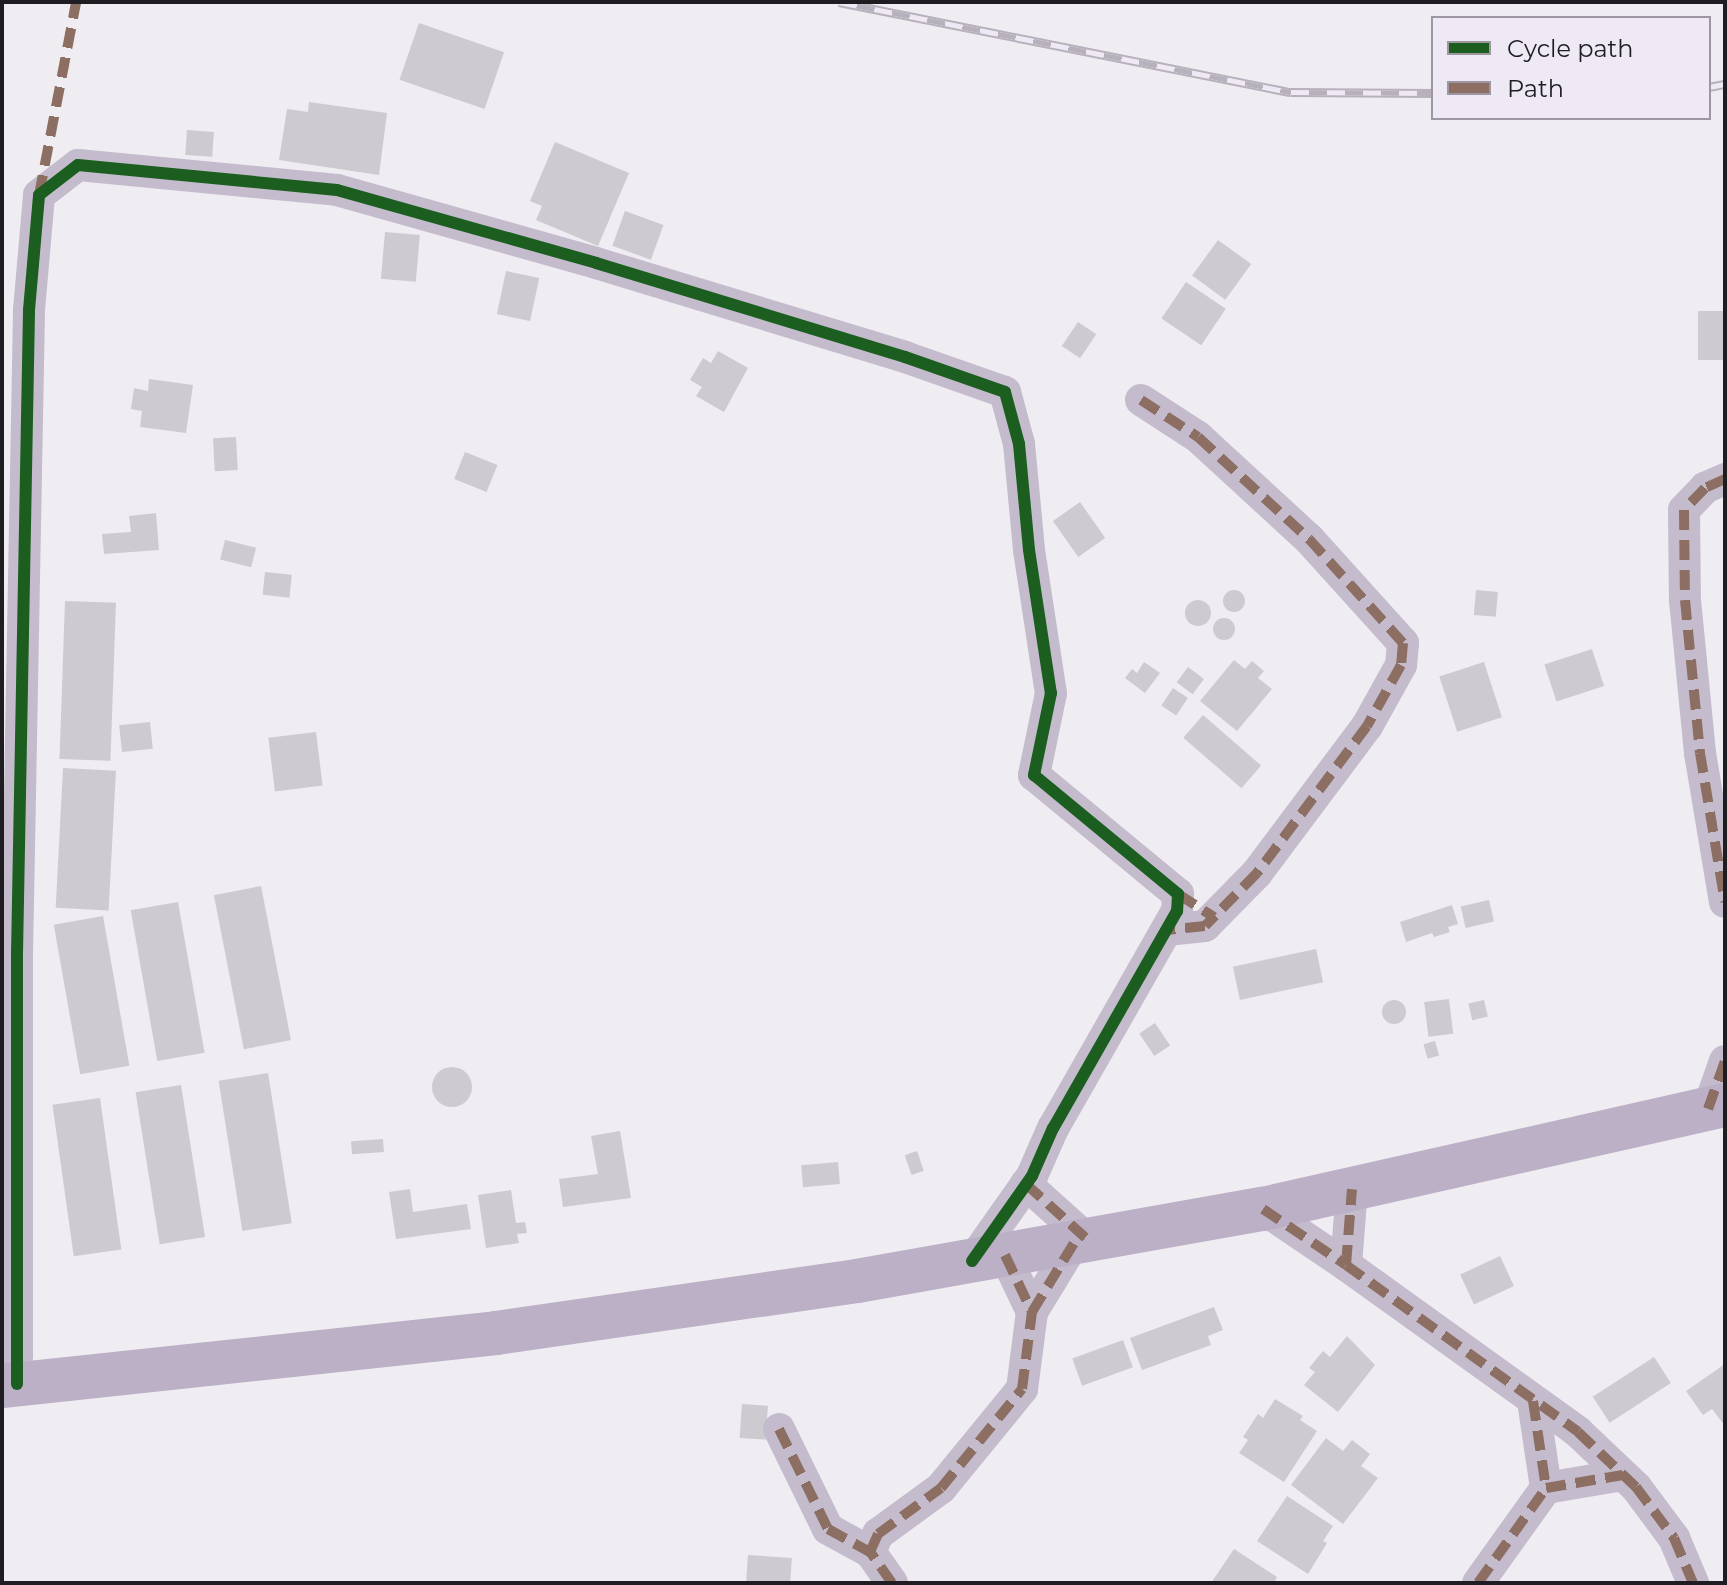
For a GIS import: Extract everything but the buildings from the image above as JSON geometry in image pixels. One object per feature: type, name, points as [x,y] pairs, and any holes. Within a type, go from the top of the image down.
[{"type":"street","points":[[1214,917],[1178,894],[1034,775],[1051,693],[1029,550],[1019,444],[1005,392],[905,357],[611,268],[337,190],[78,165],[39,195],[29,335],[9,1385],[496,1333],[988,1258],[1263,1209],[1716,1107],[1725,1061]]},
{"type":"street","points":[[2,373],[29,335]]},
{"type":"street","points":[[1141,400],[1198,437],[1309,539],[1403,643],[1401,665],[1367,726],[1257,873],[1205,926],[1166,930]]},
{"type":"street","points":[[1725,479],[1705,488],[1684,510],[1685,600],[1700,753],[1725,902]]},
{"type":"street","points":[[988,1258],[1053,1128],[1177,911],[1178,894]]},
{"type":"street","points":[[1026,1184],[1081,1242]]},
{"type":"street","points":[[1346,1265],[1352,1189]]},
{"type":"street","points":[[1263,1209],[1578,1432],[1636,1487],[1674,1538],[1693,1583]]},
{"type":"street","points":[[870,1552],[878,1534],[941,1488],[1022,1389],[1032,1312],[1081,1242]]},
{"type":"street","points":[[988,1258],[1032,1312]]},
{"type":"street","points":[[1478,1583],[1546,1488],[1533,1401]]},
{"type":"street","points":[[779,1429],[828,1529],[870,1552],[892,1583]]},
{"type":"street","points":[[1546,1488],[1623,1475]]},
{"type":"railway","points":[[839,2],[1291,92],[1431,93]]},
{"type":"railway","points":[[1711,87],[1725,84]]},
{"type":"marked path","points":[[39,195],[76,2]]},
{"type":"marked path","points":[[1141,400],[1198,437],[1309,539],[1403,643],[1401,665],[1367,726],[1257,873],[1205,926],[1166,930]]},
{"type":"marked path","points":[[1725,479],[1705,488],[1684,510],[1685,600],[1700,753],[1725,902]]},
{"type":"marked path","points":[[1178,894],[1214,917]]},
{"type":"marked path","points":[[1708,1109],[1725,1061]]},
{"type":"marked path","points":[[1026,1184],[1089,1241]]},
{"type":"marked path","points":[[1263,1209],[1346,1265],[1352,1189]]},
{"type":"marked path","points":[[1005,1255],[1032,1312],[1074,1243]]},
{"type":"marked path","points":[[1346,1265],[1578,1432],[1636,1487],[1674,1538],[1693,1583]]},
{"type":"marked path","points":[[892,1583],[870,1552],[878,1534],[941,1488],[1022,1389],[1032,1312]]},
{"type":"marked path","points":[[1533,1401],[1546,1488],[1623,1475]]},
{"type":"marked path","points":[[779,1429],[828,1529],[870,1552]]},
{"type":"marked path","points":[[1478,1583],[1546,1488]]},
{"type":"cycle path","points":[[17,1384],[17,954],[29,310],[39,195],[78,165],[337,190],[596,263],[905,357],[1005,392],[1019,444],[1029,550],[1051,693],[1034,775],[1178,894],[1177,911],[1053,1128],[1032,1176],[972,1261]]}]
